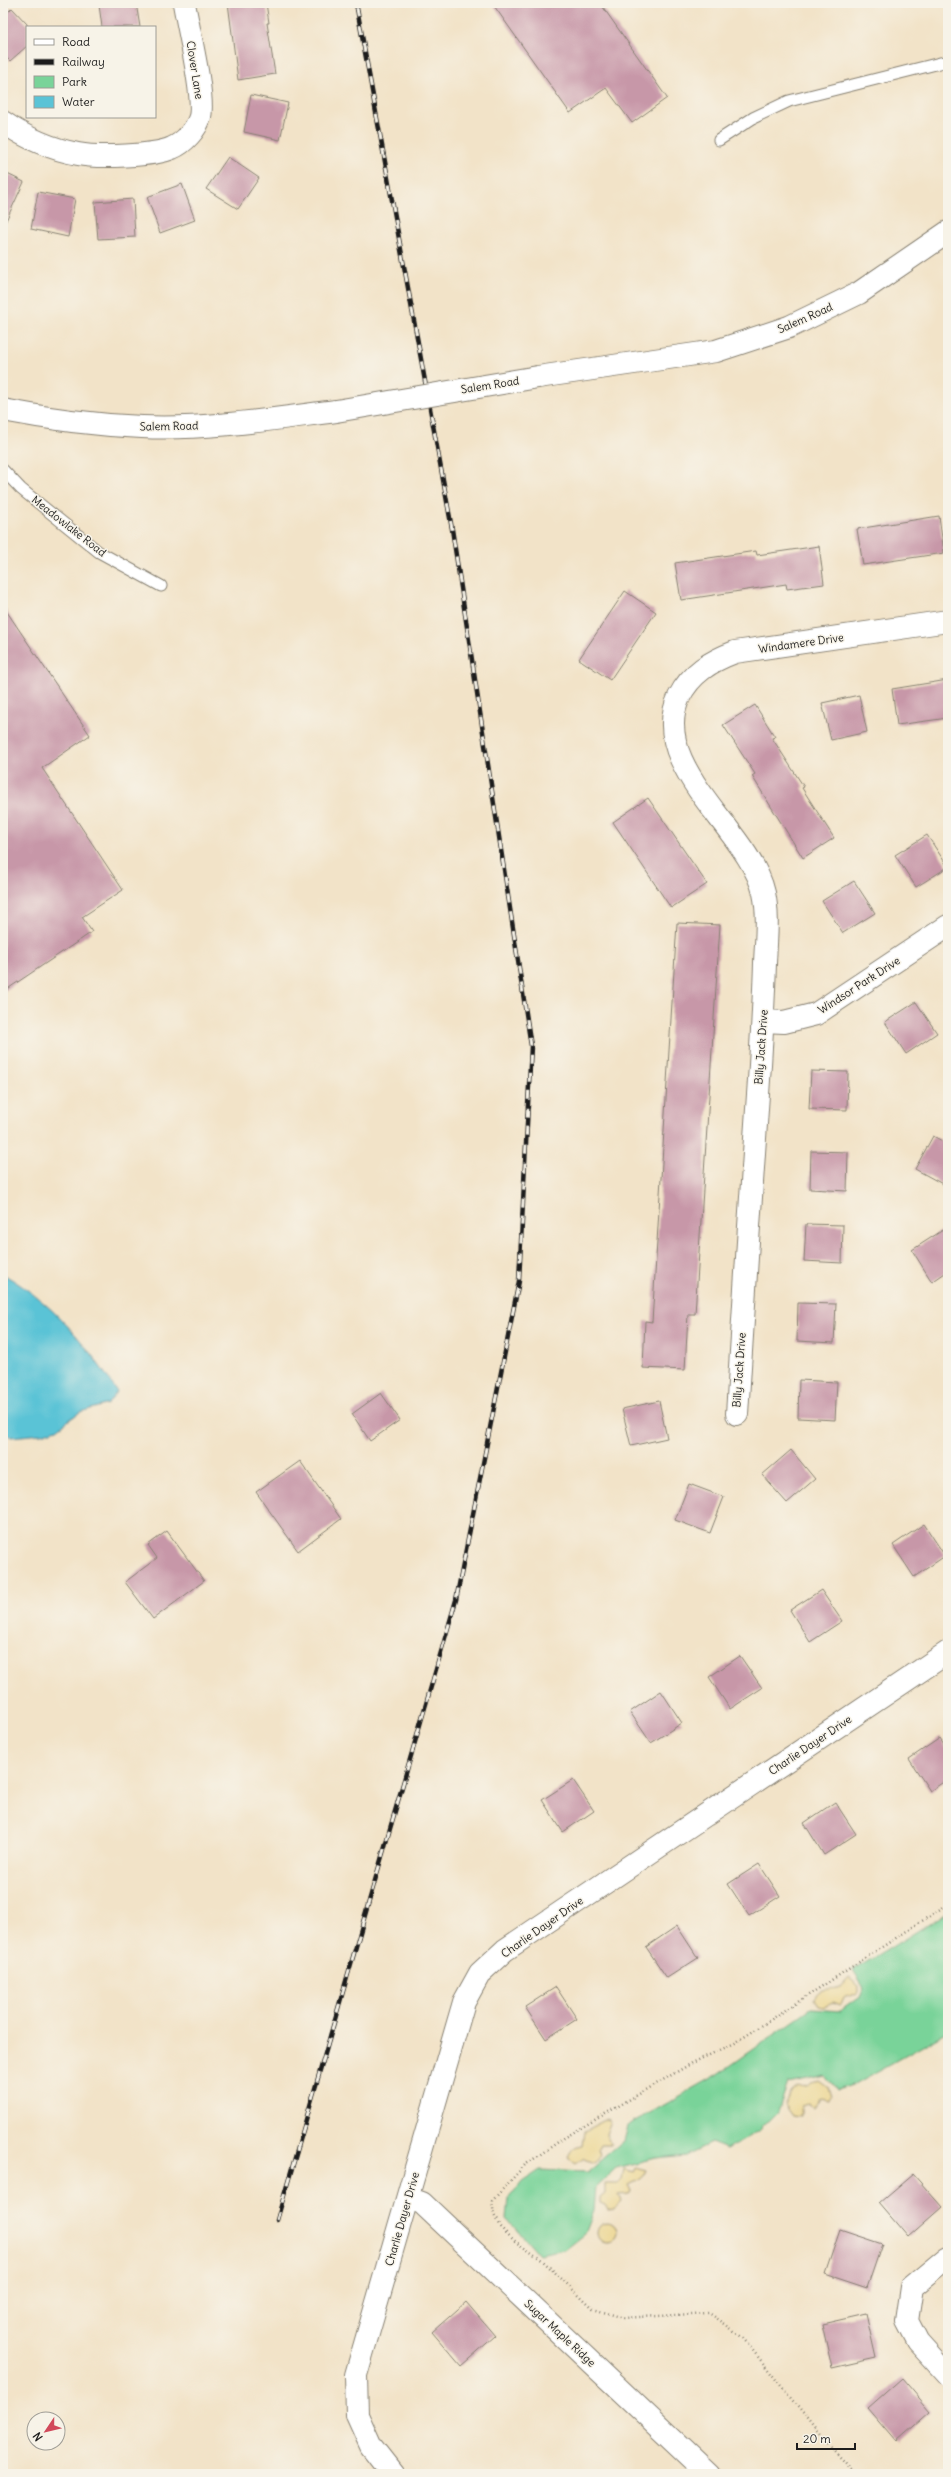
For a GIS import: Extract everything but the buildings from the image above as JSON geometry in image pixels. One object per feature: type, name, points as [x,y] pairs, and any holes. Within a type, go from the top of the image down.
[{"type":"street","name":"Clover Lane","points":[[3,122],[45,145],[80,154],[110,156],[171,149],[191,133],[198,122],[200,110],[184,3]]},
{"type":"street","name":"Salem Road","points":[[3,410],[57,420],[143,427],[238,423],[336,411],[538,377],[716,351],[789,327],[859,293],[948,232]]},
{"type":"street","name":"Windamere Drive","points":[[676,704],[684,687],[696,674],[712,661],[735,652],[948,621]]},
{"type":"street","name":"Billy Jack Drive","points":[[676,704],[674,723],[676,744],[684,765],[757,873],[764,891],[767,912],[763,1021],[736,1414]]},
{"type":"street","name":"Windsor Park Drive","points":[[763,1021],[784,1022],[816,1014],[948,926]]},
{"type":"street","name":"Charlie Dayer Drive","points":[[394,2474],[371,2446],[356,2415],[356,2375],[408,2198],[453,2035],[464,2002],[480,1973],[512,1946],[948,1652]]},
{"type":"street","name":"Sugar Maple Ridge","points":[[408,2198],[422,2203],[709,2474]]},
{"type":"street","points":[[948,2257],[912,2287],[907,2321],[918,2342],[948,2375]]},
{"type":"lane","points":[[719,140],[754,118],[789,101],[948,61]]},
{"type":"lane","name":"Meadowlake Road","points":[[3,470],[21,489],[99,552],[161,586]]},
{"type":"path","points":[[856,2474],[824,2440],[743,2338],[725,2324],[709,2313],[624,2318],[594,2309],[542,2260],[516,2242],[500,2227],[494,2215],[492,2201],[525,2165],[564,2138],[692,2063],[735,2043],[948,1904]]},
{"type":"green space","points":[[948,1912],[948,2031],[855,2084],[837,2090],[825,2075],[788,2083],[778,2111],[759,2130],[727,2149],[711,2143],[686,2155],[656,2158],[616,2168],[596,2187],[594,2211],[585,2234],[565,2250],[539,2255],[507,2218],[509,2199],[522,2182],[540,2170],[587,2172],[623,2141],[627,2126],[717,2075],[811,2009],[841,2011],[859,1998],[864,1988],[853,1971]]},
{"type":"sand","points":[[849,1978],[859,1986],[857,1993],[844,1998],[841,2005],[833,2002],[823,2007],[818,2006],[814,2000],[819,1992],[822,1990],[838,1988],[842,1986]]},
{"type":"sand","points":[[819,2080],[827,2086],[830,2096],[828,2099],[820,2097],[812,2107],[808,2104],[801,2106],[801,2116],[793,2115],[785,2104],[790,2092],[797,2086],[804,2088]]},
{"type":"sand","points":[[607,2119],[611,2121],[606,2134],[612,2145],[601,2145],[599,2149],[601,2156],[594,2162],[584,2158],[576,2164],[568,2158],[573,2150],[582,2146],[584,2131]]},
{"type":"sand","points":[[635,2167],[646,2170],[641,2178],[628,2185],[631,2191],[629,2195],[618,2196],[621,2202],[614,2209],[608,2210],[605,2205],[600,2203],[600,2198],[605,2194],[605,2183],[618,2183],[622,2179],[624,2169],[633,2172]]},
{"type":"sand","points":[[603,2223],[611,2223],[617,2229],[617,2237],[611,2243],[603,2243],[597,2237],[597,2229]]},
{"type":"water","points":[[3,1274],[21,1285],[53,1311],[81,1341],[117,1392],[108,1404],[80,1412],[57,1429],[41,1434],[11,1437],[3,1430]]},
{"type":"railway","points":[[277,2220],[456,1600],[519,1281],[531,1046],[452,529],[356,3]]}]
